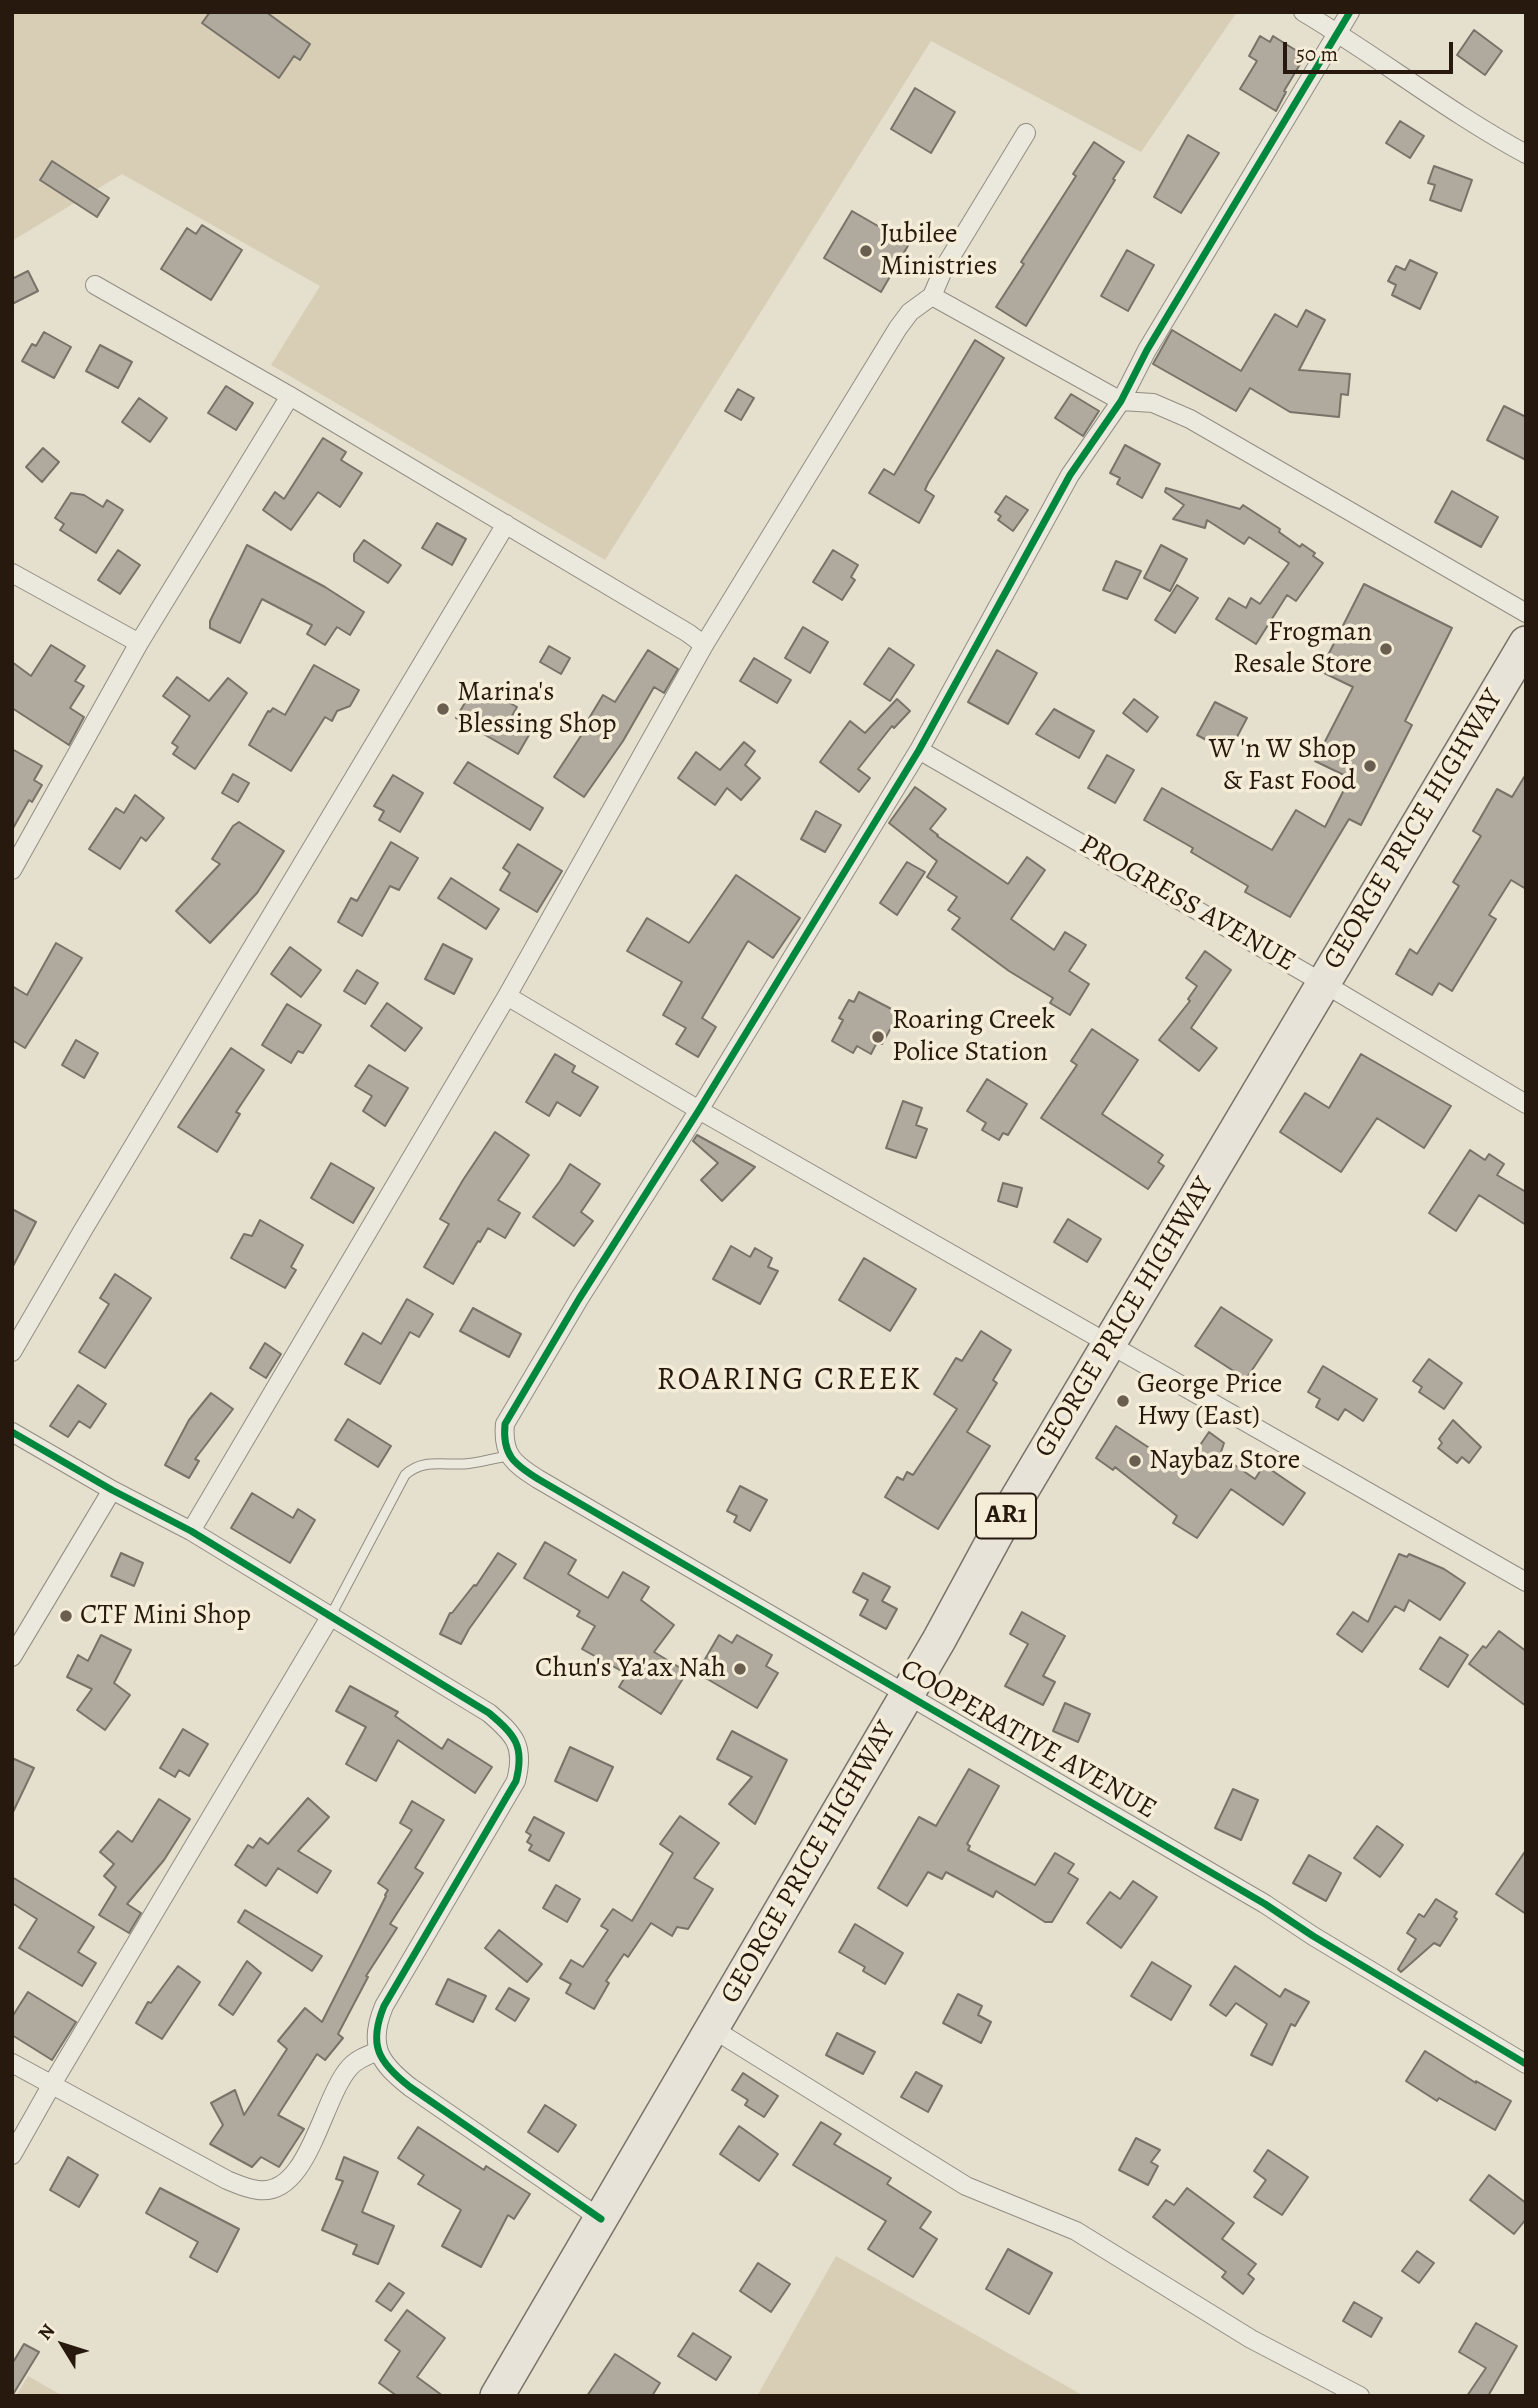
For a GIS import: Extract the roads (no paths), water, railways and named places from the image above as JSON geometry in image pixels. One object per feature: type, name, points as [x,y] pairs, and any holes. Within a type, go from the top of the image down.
[{"type":"highway","name":"GEORGE PRICE HIGHWAY","points":[[497,2396],[713,2029],[1009,1511],[1526,642]]},
{"type":"street","points":[[1303,12],[1486,132],[1526,154]]},
{"type":"street","points":[[509,1456],[503,1438],[505,1424],[579,1299],[699,1110],[919,750],[1070,475],[1121,401],[1147,350],[1350,12]]},
{"type":"street","points":[[191,1531],[507,996],[704,645],[898,328],[910,312],[932,296],[944,268],[1026,133]]},
{"type":"street","points":[[95,285],[290,396],[704,645]]},
{"type":"street","points":[[932,296],[1121,401],[1153,404],[1190,419],[1526,613]]},
{"type":"street","points":[[15,861],[139,643],[290,396]]},
{"type":"street","points":[[12,1352],[506,524]]},
{"type":"street","points":[[12,573],[139,643]]},
{"type":"street","name":"PROGRESS AVENUE","points":[[919,750],[1323,983],[1526,1104]]},
{"type":"street","points":[[507,996],[699,1110],[1526,1582]]},
{"type":"street","points":[[12,1432],[112,1490],[191,1531],[489,1713],[507,1728],[517,1743],[521,1761],[516,1781],[384,2006],[377,2024],[378,2051],[384,2064],[410,2087],[601,2220]]},
{"type":"street","name":"COOPERATIVE AVENUE","points":[[509,1456],[520,1468],[538,1479],[1265,1904],[1313,1936],[1526,2064]]},
{"type":"street","points":[[12,1657],[112,1490]]},
{"type":"street","points":[[12,2155],[330,1617]]},
{"type":"street","points":[[713,2029],[966,2186],[1076,2231],[1251,2339],[1360,2396]]},
{"type":"street","points":[[12,2063],[227,2180],[260,2191],[275,2189],[288,2181],[299,2168],[340,2081],[351,2065],[378,2051]]},
{"type":"lane","points":[[330,1617],[405,1475],[414,1466],[425,1463],[466,1464],[509,1456]]},
{"type":"place","name":"Jubilee Ministries","points":[[866,251]]},
{"type":"place","name":"Frogman Resale Store","points":[[1386,649]]},
{"type":"place","name":"Marina's Blessing Shop","points":[[443,709]]},
{"type":"place","name":"W 'n W Shop & Fast Food","points":[[1370,766]]},
{"type":"place","name":"Roaring Creek Police Station","points":[[878,1037]]},
{"type":"place","name":"George Price Hwy (East)","points":[[1123,1401]]},
{"type":"place","name":"Naybaz Store","points":[[1135,1461]]},
{"type":"place","name":"CTF Mini Shop","points":[[66,1616]]},
{"type":"place","name":"Chun's Ya'ax Nah","points":[[740,1669]]},
{"type":"district","name":"ROARING CREEK","points":[[789,1381]]}]
